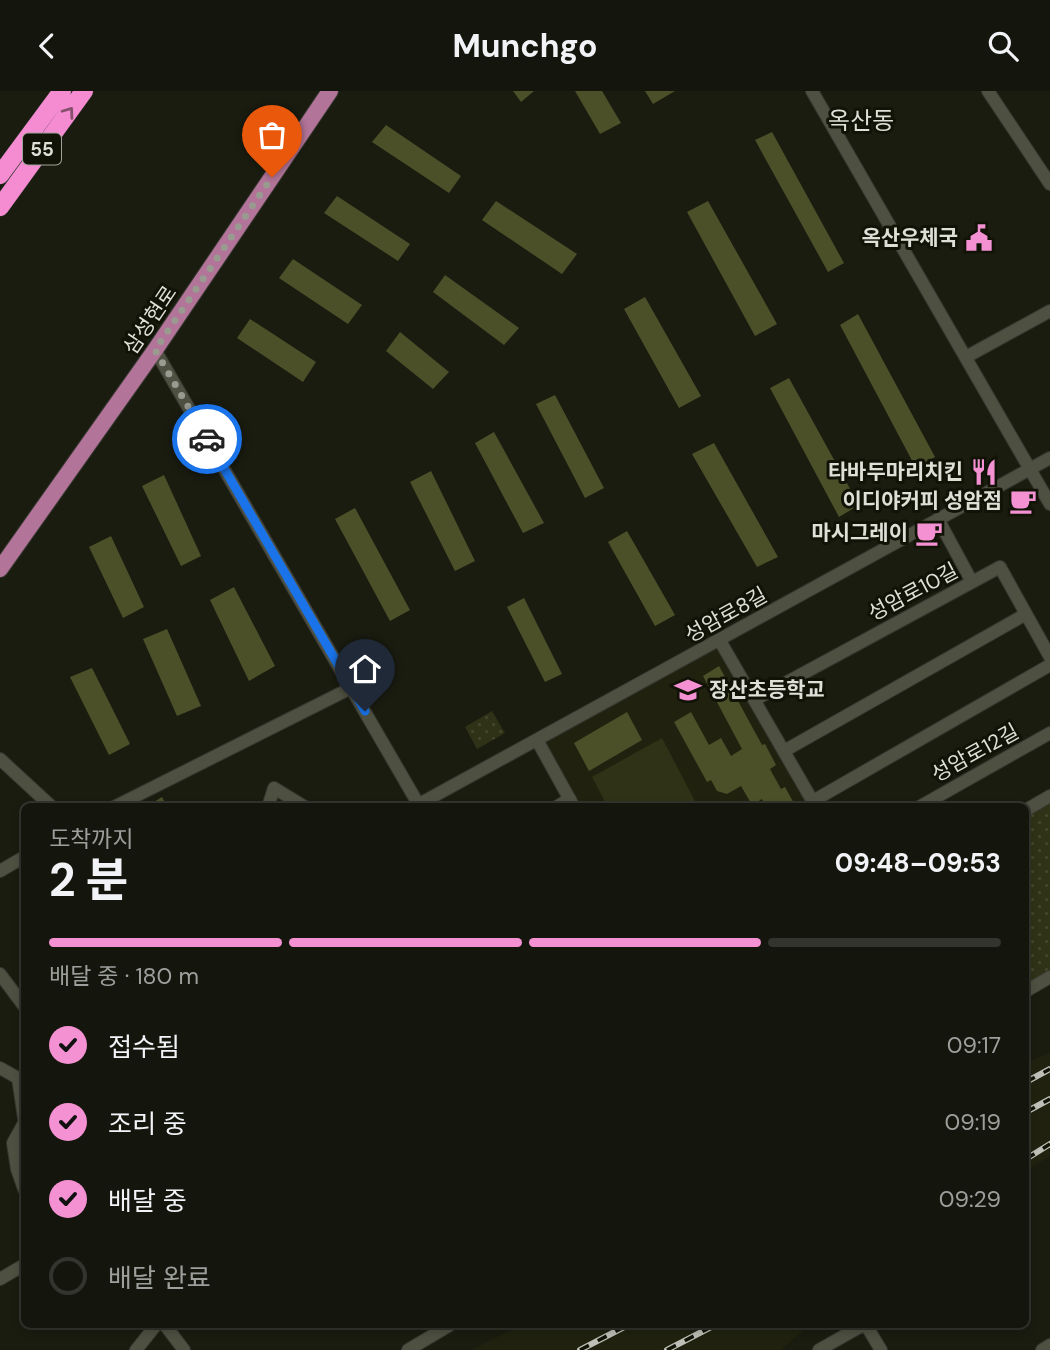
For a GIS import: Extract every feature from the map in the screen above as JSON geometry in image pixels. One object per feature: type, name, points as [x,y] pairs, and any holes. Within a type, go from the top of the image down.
[{"type":"highway","name":"55","points":[[0,175],[62,91]]},
{"type":"highway","name":"55","points":[[0,207],[84,91]]},
{"type":"main road","name":"삼성현로","points":[[0,569],[155,350],[330,91]]},
{"type":"street","points":[[811,91],[1050,504]]},
{"type":"street","points":[[988,91],[1050,184]]},
{"type":"street","points":[[1039,166],[1050,156]]},
{"type":"street","points":[[966,357],[1050,311]]},
{"type":"street","points":[[155,350],[416,803]]},
{"type":"street","name":"성암로8길","points":[[423,803],[1050,458]]},
{"type":"street","points":[[938,519],[972,582]]},
{"type":"street","name":"성암로10길","points":[[754,700],[1000,567],[1050,657]]},
{"type":"street","points":[[784,751],[1026,614]]},
{"type":"street","points":[[720,641],[813,803]]},
{"type":"street","points":[[816,803],[1050,665]]},
{"type":"street","points":[[122,803],[351,688]]},
{"type":"street","name":"성암로12길","points":[[926,803],[1050,733]]},
{"type":"street","points":[[537,740],[572,803]]},
{"type":"street","points":[[0,759],[48,803]]},
{"type":"street","points":[[269,803],[274,788],[298,803]]},
{"type":"street","points":[[1029,808],[1050,796]]},
{"type":"street","points":[[0,871],[21,859]]},
{"type":"street","points":[[0,974],[21,1002]]},
{"type":"street","points":[[1029,989],[1050,977]]},
{"type":"street","points":[[0,1068],[18,1078],[21,1100]]},
{"type":"street","points":[[21,1126],[12,1143],[21,1180]]},
{"type":"street","points":[[0,1150],[21,1138]]},
{"type":"street","points":[[0,1279],[21,1267]]},
{"type":"street","points":[[136,1350],[154,1328]]},
{"type":"street","points":[[167,1328],[184,1350]]},
{"type":"street","points":[[408,1350],[445,1328]]},
{"type":"street","points":[[819,1350],[859,1328]]},
{"type":"street","points":[[867,1328],[881,1350]]},
{"type":"street","points":[[1042,1350],[1050,1345]]},
{"type":"shaded area","name":"장산초등학교","points":[[720,641],[814,803],[572,803],[537,740]]},
{"type":"shaded area","points":[[492,711],[505,733],[477,749],[465,727]]},
{"type":"shaded area","points":[[662,738],[696,803],[606,803],[592,777]]},
{"type":"shaded area","points":[[1050,800],[1050,972],[1029,984],[1029,811]]},
{"type":"shaded area","points":[[1050,1053],[1050,1156],[1029,1169],[1029,1062]]},
{"type":"shaded area","points":[[515,1328],[806,1328],[781,1350],[471,1350]]},
{"type":"building","points":[[513,91],[534,91],[521,102]]},
{"type":"building","points":[[575,91],[602,91],[621,123],[600,134]]},
{"type":"building","points":[[645,91],[675,91],[653,104]]},
{"type":"building","points":[[386,125],[461,176],[449,193],[372,142]]},
{"type":"building","points":[[772,132],[844,263],[828,272],[755,140]]},
{"type":"building","points":[[337,196],[410,244],[398,261],[324,213]]},
{"type":"building","points":[[496,201],[577,254],[562,274],[482,220]]},
{"type":"building","points":[[708,201],[777,324],[755,336],[687,212]]},
{"type":"building","points":[[293,259],[362,305],[348,324],[279,278]]},
{"type":"building","points":[[445,275],[519,328],[504,345],[433,292]]},
{"type":"building","points":[[645,297],[701,396],[679,408],[624,309]]},
{"type":"building","points":[[858,314],[935,457],[916,468],[840,325]]},
{"type":"building","points":[[250,319],[316,362],[303,382],[237,338]]},
{"type":"building","points":[[400,332],[449,372],[433,389],[386,351]]},
{"type":"building","points":[[789,378],[859,505],[839,517],[770,388]]},
{"type":"building","points":[[555,395],[604,488],[585,498],[536,404]]},
{"type":"building","points":[[494,432],[544,523],[523,533],[475,443]]},
{"type":"building","points":[[714,443],[778,557],[757,567],[692,454]]},
{"type":"building","points":[[431,471],[475,561],[455,571],[410,482]]},
{"type":"building","points":[[164,475],[201,556],[181,566],[142,486]]},
{"type":"building","points":[[355,508],[410,610],[390,621],[335,519]]},
{"type":"building","points":[[627,531],[675,615],[655,626],[608,542]]},
{"type":"building","points":[[111,536],[144,607],[123,618],[89,547]]},
{"type":"building","points":[[234,587],[275,666],[249,681],[210,600]]},
{"type":"building","points":[[524,598],[562,674],[545,682],[507,607]]},
{"type":"building","points":[[167,629],[201,706],[177,716],[143,639]]},
{"type":"building","points":[[719,666],[762,745],[765,744],[776,765],[770,769],[781,789],[785,787],[794,803],[764,803],[762,799],[751,803],[741,786],[727,794],[717,791],[711,780],[707,782],[674,722],[691,712],[709,745],[721,738],[731,756],[742,749],[703,676]]},
{"type":"building","points":[[92,668],[130,744],[109,755],[70,677]]},
{"type":"building","points":[[627,712],[642,740],[589,771],[574,743]]},
{"type":"building","points":[[162,797],[165,803],[152,803]]},
{"type":"railway","points":[[1029,1080],[1050,1069]]},
{"type":"railway","points":[[1029,1110],[1050,1099]]},
{"type":"railway","points":[[1029,1157],[1050,1144]]},
{"type":"railway","points":[[580,1350],[622,1328]]},
{"type":"railway","points":[[667,1350],[709,1328]]},
{"type":"way so far","points":[[207,439],[155,350],[272,177]]},
{"type":"place","name":"옥산우체국","points":[[979,238]]},
{"type":"place","name":"타바두마리치킨","points":[[984,472]]},
{"type":"place","name":"이디야커피 성암점","points":[[1023,501]]},
{"type":"place","name":"마시그레이","points":[[929,533]]},
{"type":"place","name":"장산초등학교","points":[[688,690]]},
{"type":"district","name":"옥산동","points":[[861,120]]},
{"type":"route","points":[[207,439],[365,711]]}]
